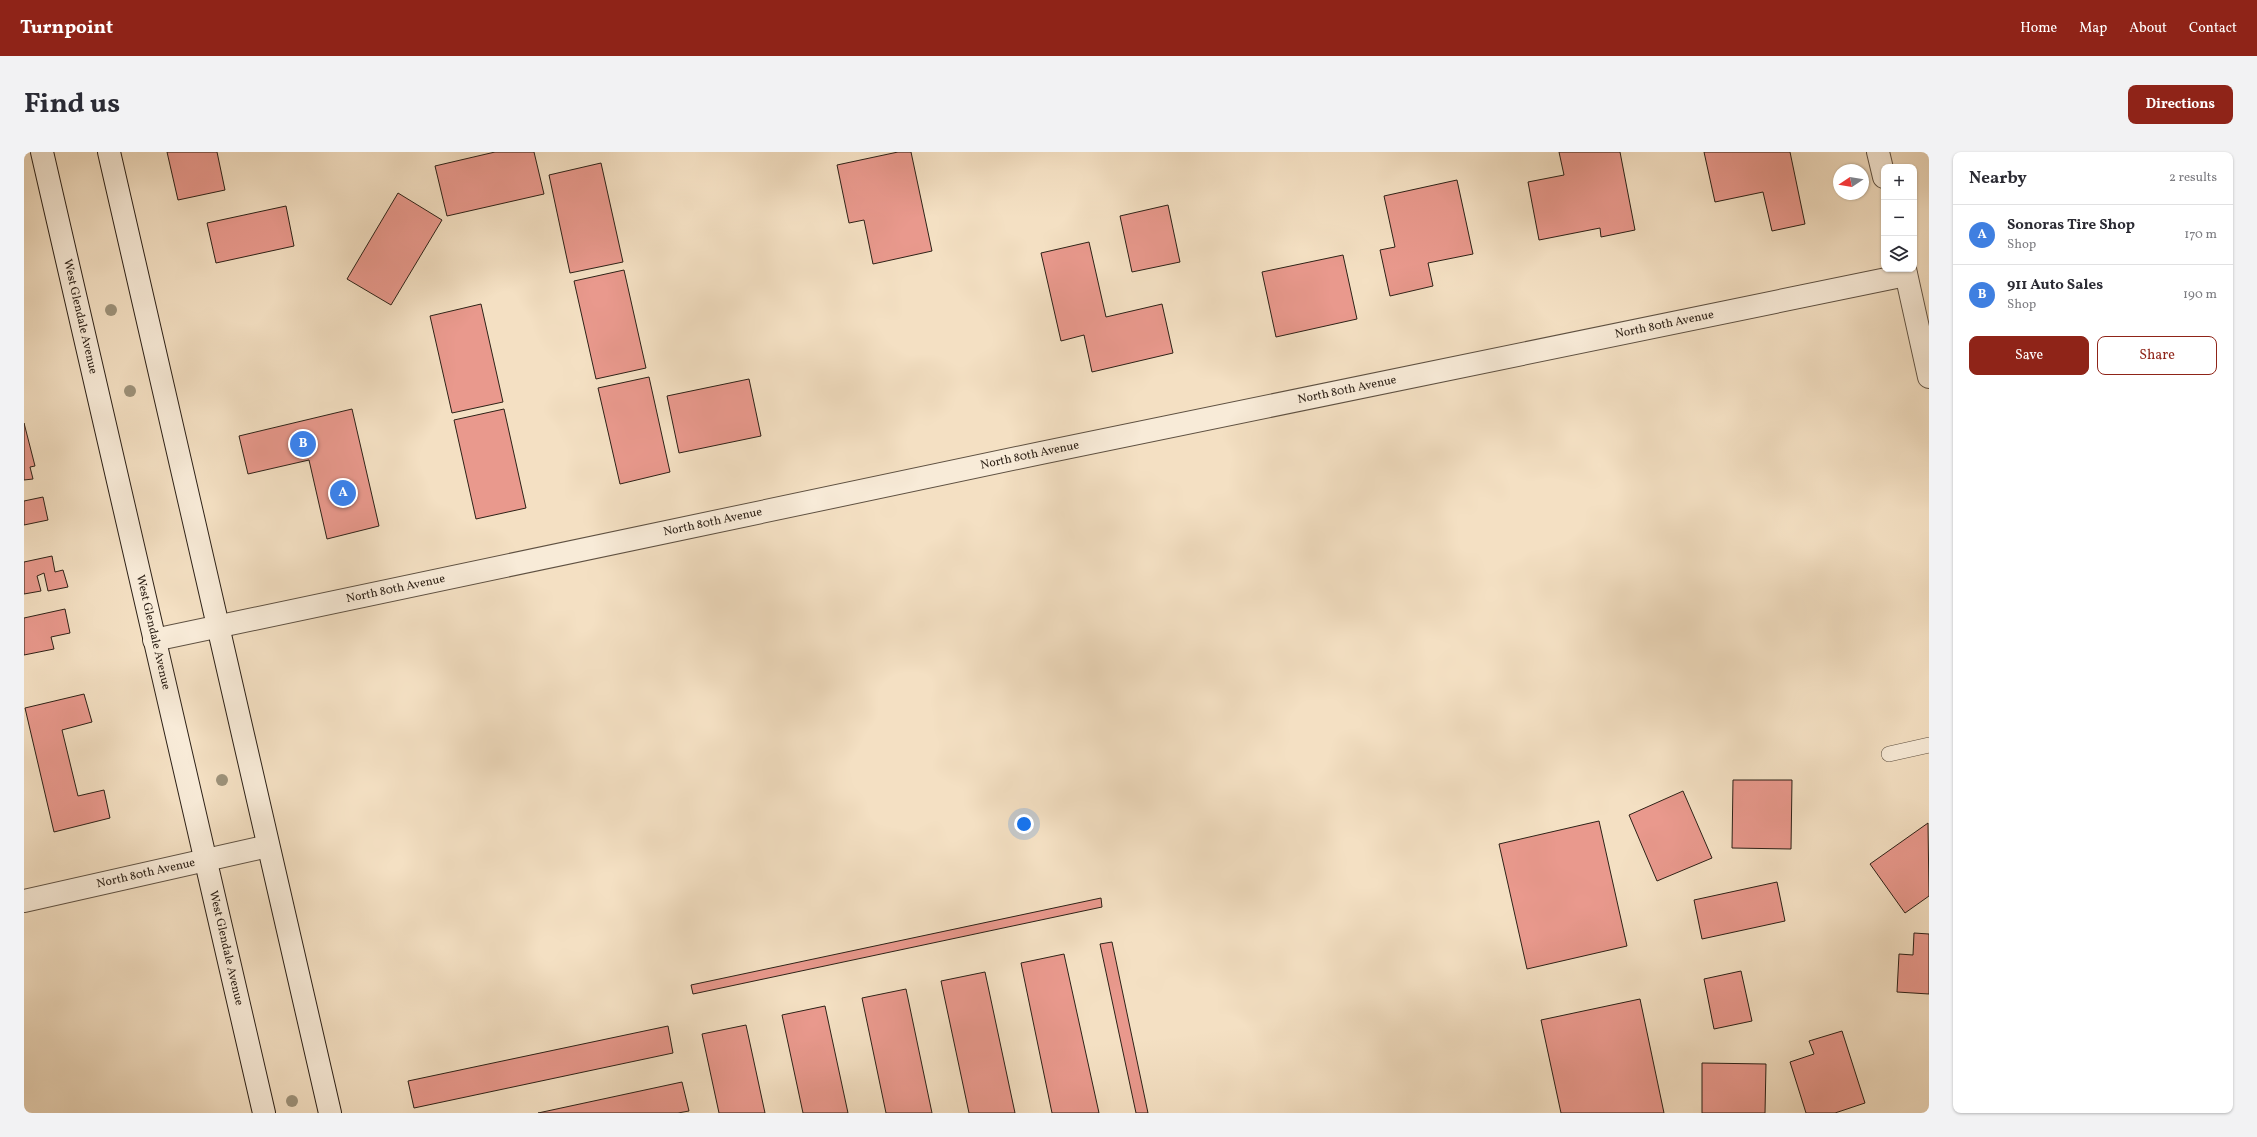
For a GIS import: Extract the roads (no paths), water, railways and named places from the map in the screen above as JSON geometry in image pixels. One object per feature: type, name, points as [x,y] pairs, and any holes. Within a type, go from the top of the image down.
[{"type":"street","name":"West Glendale Avenue","points":[[42,152],[264,1113]]},
{"type":"street","points":[[109,152],[330,1113]]},
{"type":"street","points":[[1878,152],[1881,164]]},
{"type":"street","name":"North 80th Avenue","points":[[154,640],[1906,272]]},
{"type":"street","points":[[1906,272],[1929,377]]},
{"type":"street","name":"North 80th Avenue","points":[[24,901],[206,862],[268,846]]},
{"type":"lane","points":[[1889,754],[1929,745]]},
{"type":"place","name":"911 Auto Sales","points":[[303,444]]},
{"type":"place","name":"Sonoras Tire Shop","points":[[343,493]]}]
